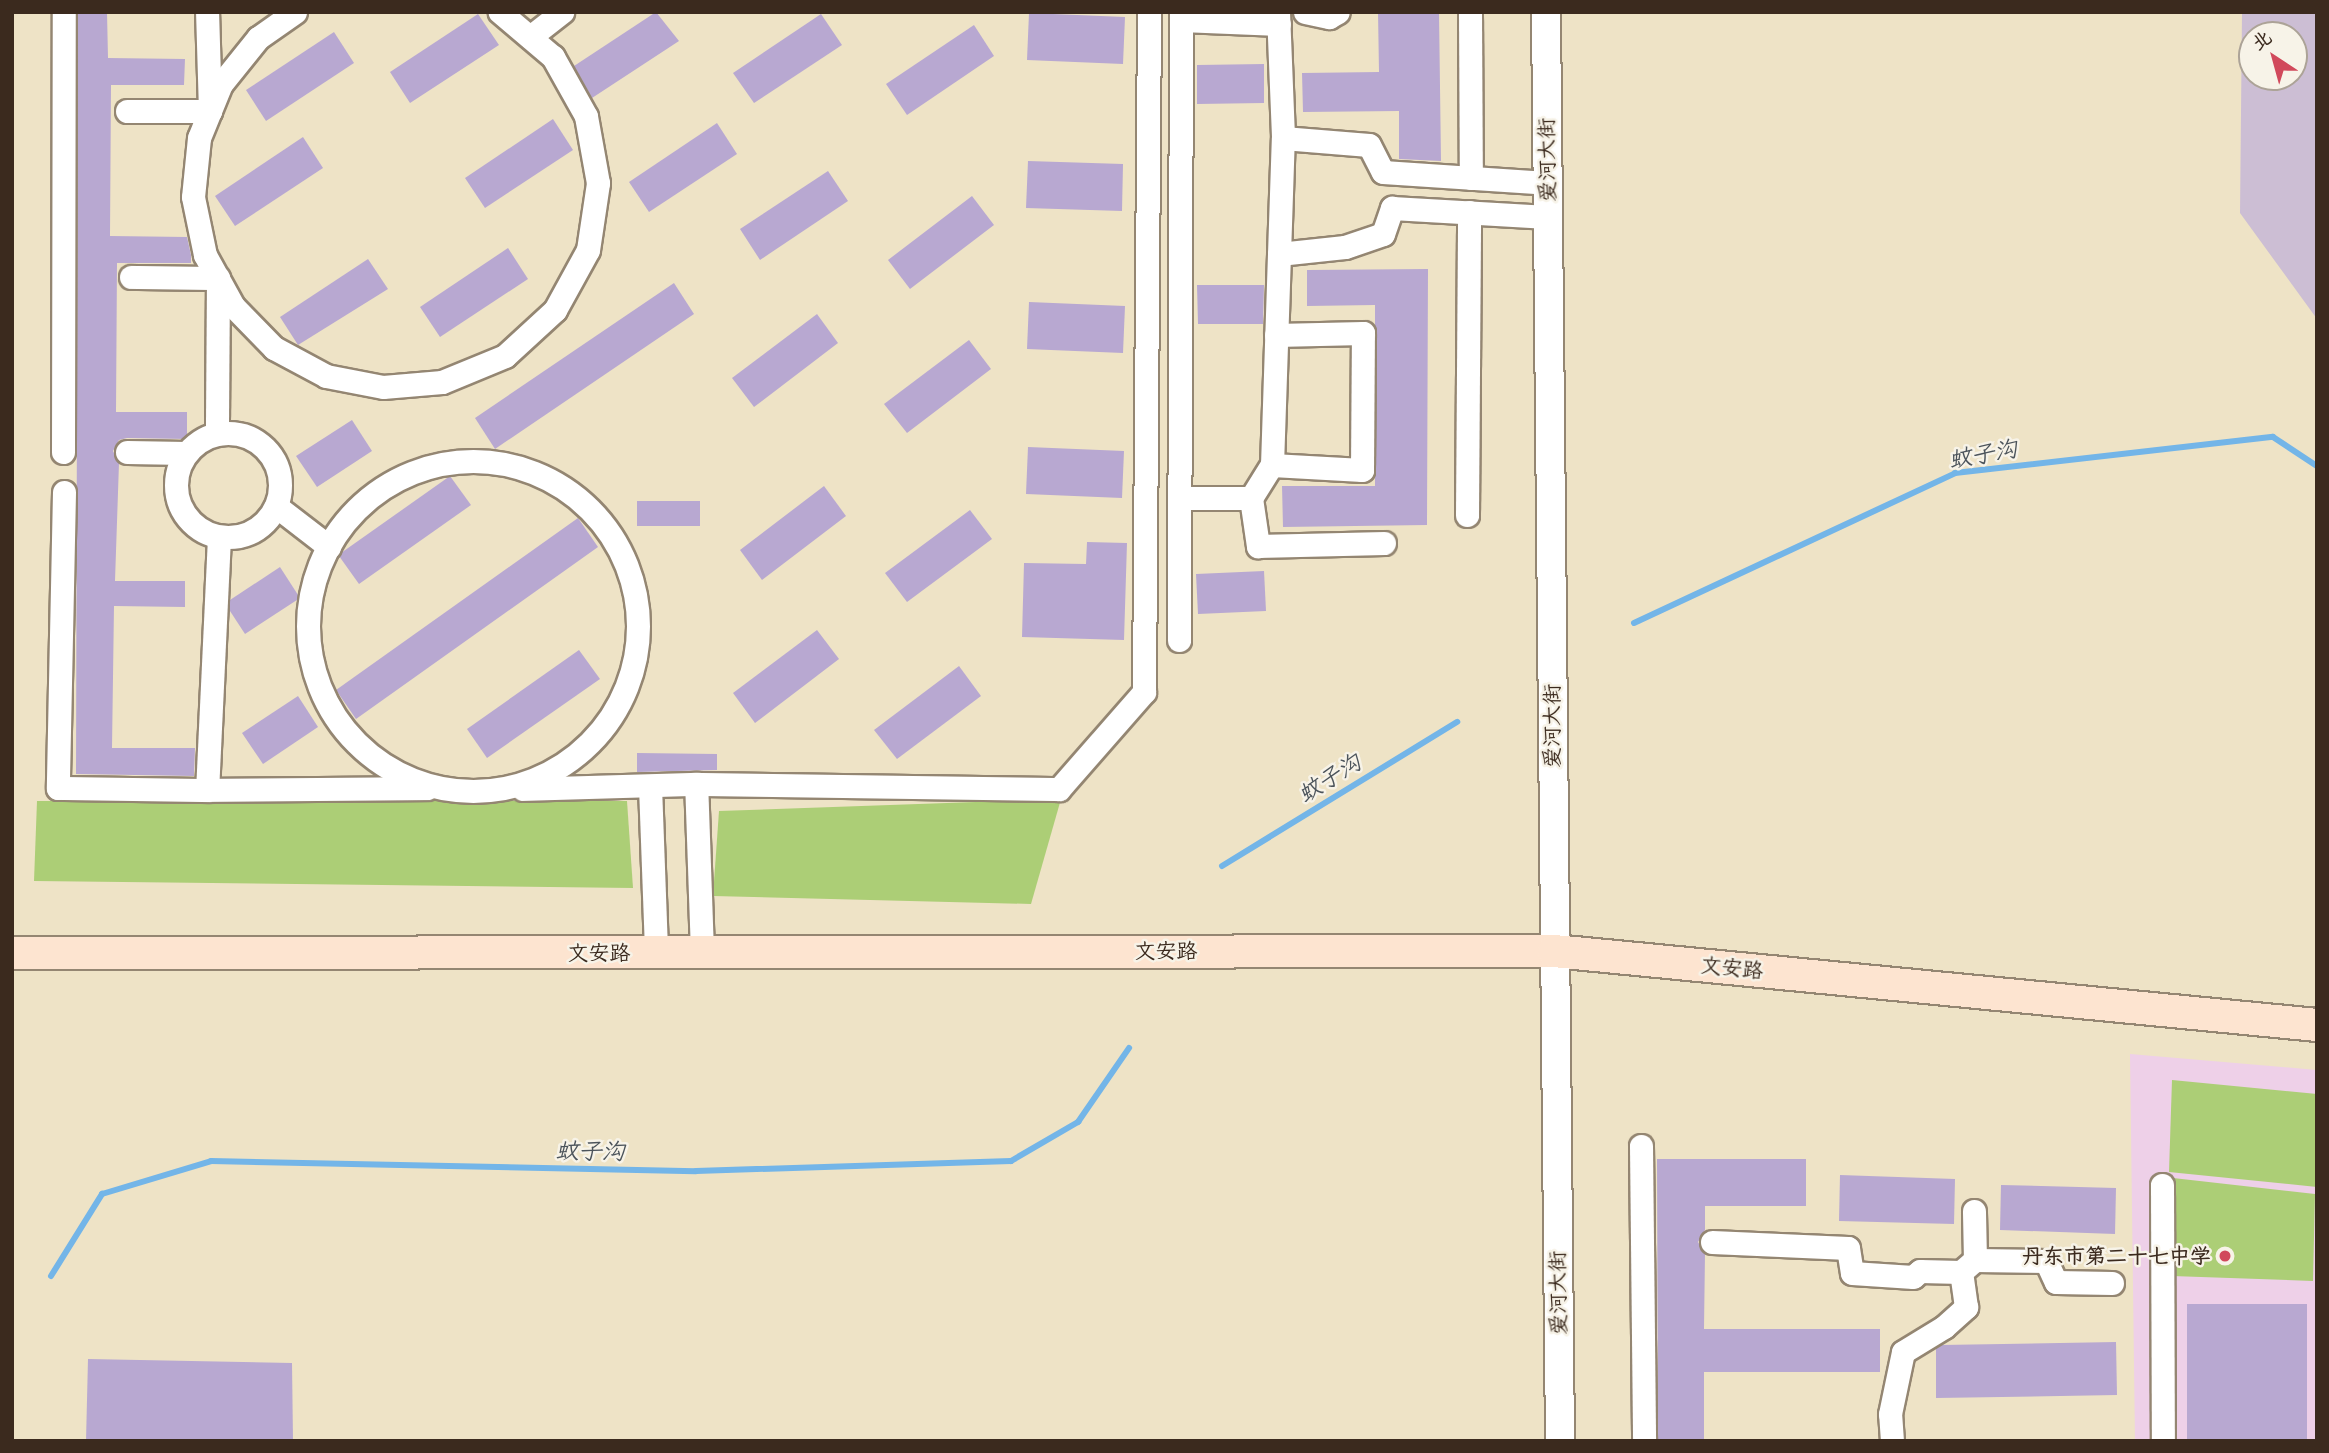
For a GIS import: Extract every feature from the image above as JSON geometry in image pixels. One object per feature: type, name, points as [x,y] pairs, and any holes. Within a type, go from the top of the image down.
[{"type":"main road","name":"文安路","points":[[12,953],[1554,951],[2317,1025]]},
{"type":"street","points":[[63,452],[64,12]]},
{"type":"street","points":[[207,12],[210,111]]},
{"type":"street","points":[[295,12],[258,38],[221,84],[199,138],[193,197],[205,255],[233,306],[274,348],[326,376],[383,387],[442,382],[505,356],[555,310],[587,250],[598,183],[586,116],[553,57],[500,12]]},
{"type":"street","points":[[530,37],[562,12]]},
{"type":"street","points":[[64,492],[58,788],[495,790],[696,784],[1059,789],[1144,692],[1149,12]]},
{"type":"street","points":[[1305,12],[1329,17],[1338,12]]},
{"type":"street","points":[[1470,12],[1471,178]]},
{"type":"street","name":"爱河大街","points":[[1546,12],[1560,1441]]},
{"type":"street","points":[[1179,640],[1181,16],[1279,18],[1283,138],[1272,465],[1251,498],[1258,546],[1384,543]]},
{"type":"street","points":[[127,111],[210,111]]},
{"type":"street","points":[[1283,138],[1369,145],[1383,172],[1547,183]]},
{"type":"street","points":[[1279,254],[1345,247],[1383,233],[1392,208],[1548,217]]},
{"type":"street","points":[[1467,515],[1469,212]]},
{"type":"street","points":[[131,277],[218,278]]},
{"type":"street","points":[[217,434],[218,278]]},
{"type":"street","points":[[1272,465],[1362,470],[1363,333],[1276,335]]},
{"type":"street","points":[[217,434],[249,437],[273,458],[279,482],[276,506],[254,530],[219,537],[195,526],[178,505],[177,469],[186,453],[217,434]]},
{"type":"street","points":[[127,452],[186,453]]},
{"type":"street","points":[[438,788],[385,767],[342,728],[317,683],[307,633],[313,581],[329,547],[370,496],[415,471],[466,460],[517,466],[564,487],[607,526],[632,577],[638,622],[627,690],[596,738],[550,773],[495,790]]},
{"type":"street","points":[[1180,498],[1251,498]]},
{"type":"street","points":[[276,506],[329,547]]},
{"type":"street","points":[[207,790],[219,537]]},
{"type":"street","points":[[696,784],[702,952]]},
{"type":"street","points":[[650,786],[656,953]]},
{"type":"street","points":[[1641,1146],[1644,1441]]},
{"type":"street","points":[[2162,1185],[2163,1441]]},
{"type":"street","points":[[1892,1441],[1890,1414],[1903,1352],[1944,1328],[1966,1307],[1974,1211]]},
{"type":"street","points":[[1712,1242],[1848,1248],[1852,1273],[1913,1277],[1920,1271],[2046,1261],[2056,1282],[2112,1283]]},
{"type":"shaded area","points":[[2242,12],[2317,12],[2317,319],[2240,213],[2241,91],[2308,91],[2308,21],[2242,21]]},
{"type":"shaded area","name":"丹东市第二十七中学","points":[[2130,1054],[2317,1070],[2317,1441],[2135,1441]]},
{"type":"green space","points":[[1061,799],[1031,904],[713,896],[719,811]]},
{"type":"green space","points":[[37,801],[627,801],[633,888],[34,881]]},
{"type":"green space","points":[[2172,1080],[2317,1094],[2317,1187],[2169,1172]]},
{"type":"green space","points":[[2173,1178],[2315,1194],[2313,1281],[2172,1276]]},
{"type":"building","points":[[78,12],[107,12],[108,58],[185,59],[184,85],[111,85],[110,236],[187,237],[191,255],[191,263],[117,263],[116,412],[187,412],[187,439],[127,438],[119,440],[113,451],[119,463],[115,581],[185,581],[185,607],[114,606],[112,748],[195,748],[194,776],[76,774]]},
{"type":"building","points":[[656,12],[679,41],[592,98],[574,66]]},
{"type":"building","points":[[1378,12],[1439,12],[1441,161],[1399,159],[1399,111],[1303,112],[1302,73],[1379,72]]},
{"type":"building","points":[[1029,13],[1125,17],[1123,64],[1027,60]]},
{"type":"building","points":[[478,14],[499,45],[410,103],[390,72]]},
{"type":"building","points":[[821,14],[842,45],[754,103],[733,73]]},
{"type":"building","points":[[974,25],[994,56],[907,115],[886,84]]},
{"type":"building","points":[[334,32],[354,63],[266,121],[246,90]]},
{"type":"building","points":[[1264,64],[1264,103],[1197,104],[1197,65]]},
{"type":"building","points":[[553,119],[573,150],[485,208],[465,178]]},
{"type":"building","points":[[717,123],[737,154],[649,212],[629,182]]},
{"type":"building","points":[[303,137],[323,168],[235,226],[215,196]]},
{"type":"building","points":[[1028,161],[1123,164],[1122,211],[1026,208]]},
{"type":"building","points":[[828,171],[848,201],[760,260],[740,229]]},
{"type":"building","points":[[972,196],[994,225],[910,289],[888,260]]},
{"type":"building","points":[[508,248],[528,279],[440,337],[420,307]]},
{"type":"building","points":[[368,259],[388,289],[298,345],[280,317]]},
{"type":"building","points":[[1428,269],[1427,525],[1283,527],[1282,486],[1375,486],[1375,305],[1307,306],[1307,270]]},
{"type":"building","points":[[674,283],[694,314],[495,449],[475,418]]},
{"type":"building","points":[[1197,285],[1264,285],[1263,324],[1198,324]]},
{"type":"building","points":[[1029,302],[1125,306],[1123,353],[1027,349]]},
{"type":"building","points":[[817,314],[838,343],[754,407],[732,378]]},
{"type":"building","points":[[969,340],[991,369],[907,433],[884,404]]},
{"type":"building","points":[[352,420],[372,451],[317,487],[296,456]]},
{"type":"building","points":[[1028,447],[1124,451],[1122,498],[1026,494]]},
{"type":"building","points":[[450,476],[471,505],[359,584],[339,556],[341,553]]},
{"type":"building","points":[[824,486],[846,516],[762,580],[740,550]]},
{"type":"building","points":[[637,501],[700,501],[700,526],[637,526]]},
{"type":"building","points":[[970,510],[992,539],[907,602],[885,573]]},
{"type":"building","points":[[578,518],[598,547],[356,719],[336,690]]},
{"type":"building","points":[[1087,542],[1127,543],[1124,640],[1022,637],[1024,563],[1086,564]]},
{"type":"building","points":[[280,567],[300,598],[245,634],[230,611],[230,600]]},
{"type":"building","points":[[1264,571],[1266,611],[1198,614],[1196,574]]},
{"type":"building","points":[[817,630],[839,659],[755,723],[733,693]]},
{"type":"building","points":[[579,650],[600,679],[487,758],[467,729]]},
{"type":"building","points":[[959,666],[981,696],[897,759],[874,730]]},
{"type":"building","points":[[298,696],[318,727],[263,764],[242,733]]},
{"type":"building","points":[[637,753],[717,754],[717,770],[637,772]]},
{"type":"building","points":[[1657,1159],[1806,1159],[1806,1206],[1705,1206],[1705,1230],[1698,1242],[1705,1254],[1704,1329],[1880,1329],[1880,1372],[1704,1372],[1704,1441],[1658,1441]]},
{"type":"building","points":[[1840,1175],[1955,1179],[1954,1224],[1839,1221]]},
{"type":"building","points":[[2001,1185],[2116,1188],[2115,1234],[2000,1230]]},
{"type":"building","points":[[2187,1304],[2307,1304],[2307,1441],[2187,1441]]},
{"type":"building","points":[[2116,1342],[2117,1395],[1936,1398],[1936,1348],[1941,1345]]},
{"type":"building","points":[[88,1359],[292,1363],[293,1441],[86,1441]]},
{"type":"waterway","name":"蚊子沟","points":[[1634,623],[1955,473],[2273,437],[2317,466]]},
{"type":"waterway","name":"蚊子沟","points":[[1222,866],[1457,722]]},
{"type":"waterway","name":"蚊子沟","points":[[51,1276],[102,1194],[211,1161],[696,1171],[1011,1161],[1078,1122],[1129,1048]]},
{"type":"place","name":"丹东市第二十七中学","points":[[2225,1256]]}]
